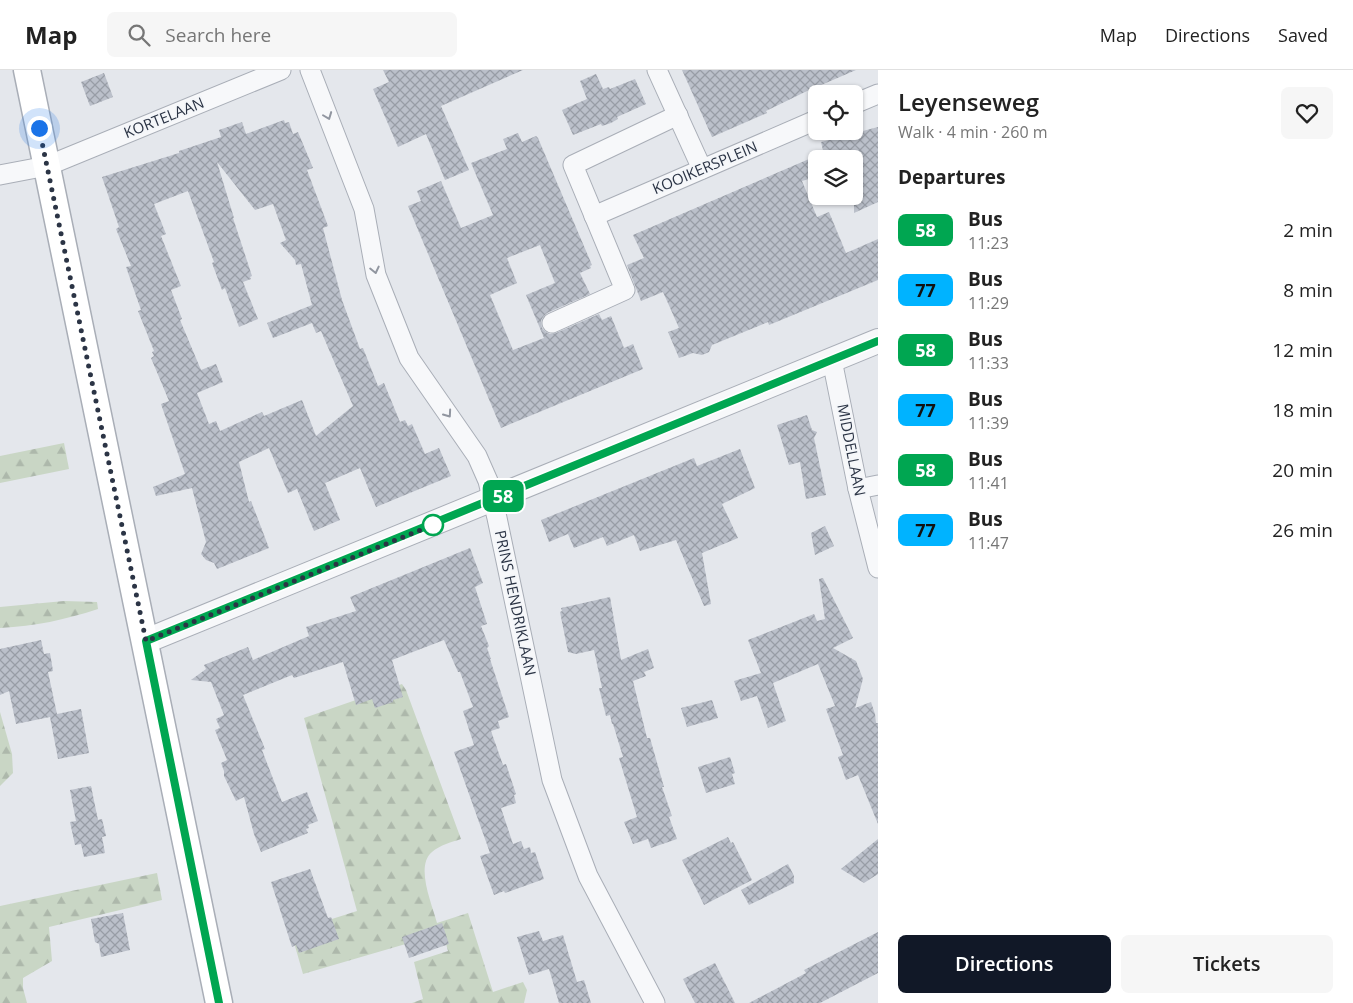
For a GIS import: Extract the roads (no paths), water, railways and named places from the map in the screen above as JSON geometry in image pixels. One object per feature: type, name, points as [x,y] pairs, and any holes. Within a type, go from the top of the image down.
[{"type":"main road","points":[[27,70],[219,1003]]},
{"type":"street","name":"KORTELAAN","points":[[0,175],[47,166],[281,70]]},
{"type":"street","name":"PRINS HENDRIKLAAN","points":[[310,70],[364,209],[376,275],[409,358],[477,456],[490,491],[552,780],[588,876],[655,1003]]},
{"type":"street","points":[[656,70],[702,169]]},
{"type":"street","points":[[863,100],[878,94]]},
{"type":"street","points":[[552,322],[625,290],[572,165],[678,115]]},
{"type":"street","name":"KOOIKERSPLEIN","points":[[594,216],[808,123]]},
{"type":"street","points":[[146,641],[490,491],[878,342]]},
{"type":"street","name":"MIDDELLAAN","points":[[832,360],[858,489],[878,568]]},
{"type":"street","points":[[858,489],[878,485]]}]
